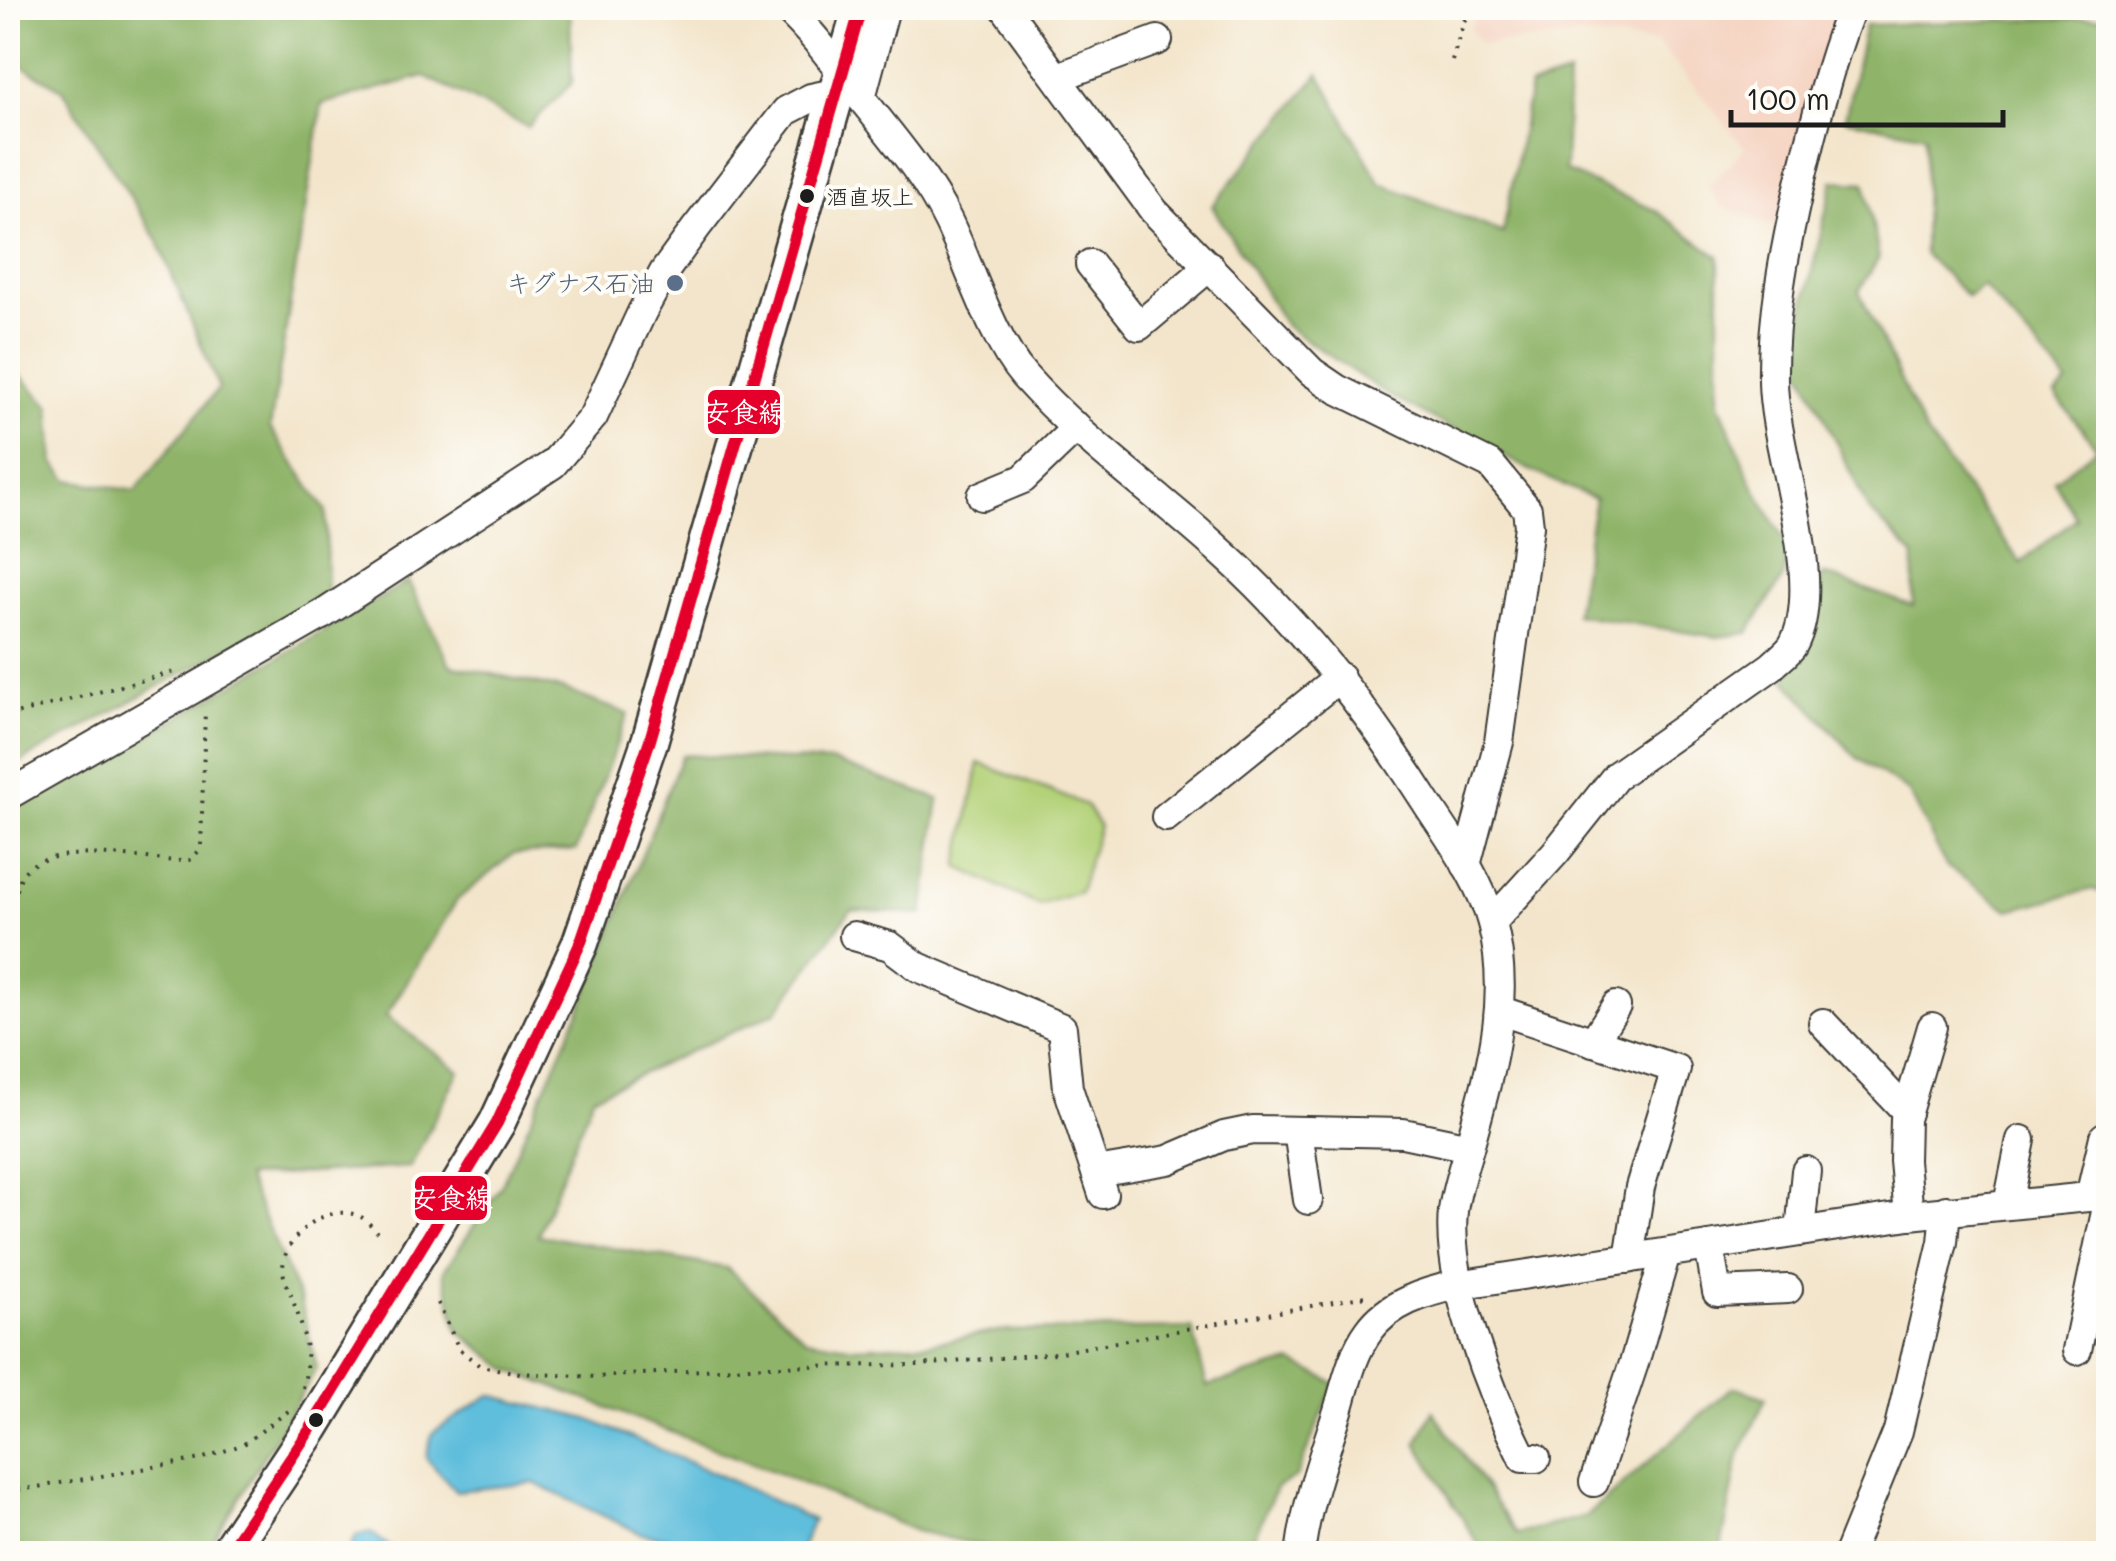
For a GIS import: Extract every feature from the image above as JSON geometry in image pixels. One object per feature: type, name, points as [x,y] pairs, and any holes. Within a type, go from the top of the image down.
[{"type":"main road","points":[[227,1554],[330,1396],[497,1124],[580,944],[650,740],[846,88],[861,8]]},
{"type":"street","points":[[786,8],[808,28],[846,88],[917,167],[1021,373],[1077,427],[1222,552],[1340,677],[1380,731],[1466,865],[1492,922],[1501,1012],[1452,1217],[1456,1285],[1510,1432],[1523,1458],[1536,1458]]},
{"type":"street","points":[[8,795],[195,676],[325,614],[553,464],[593,417],[642,312],[664,272],[696,228],[786,111],[811,98],[846,88],[885,8]]},
{"type":"street","points":[[1005,8],[1154,210],[1312,372],[1337,389],[1491,465],[1527,509],[1500,742],[1466,865]]},
{"type":"street","points":[[1492,922],[1555,853],[1617,775],[1772,666],[1793,645],[1805,599],[1805,567],[1778,437],[1773,380],[1778,280],[1819,102],[1850,8]]},
{"type":"street","points":[[1058,77],[1158,40]]},
{"type":"street","points":[[1090,264],[1139,326],[1210,266]]},
{"type":"street","points":[[982,496],[1023,479],[1077,427]]},
{"type":"street","points":[[1166,817],[1340,677]]},
{"type":"street","points":[[854,936],[890,946],[918,967],[1062,1028],[1068,1088],[1100,1183],[1224,1136],[1253,1130],[1403,1133],[1469,1146]]},
{"type":"street","points":[[1594,1042],[1616,1006]]},
{"type":"street","points":[[1501,1012],[1676,1069],[1644,1173],[1629,1258]]},
{"type":"street","points":[[1824,1023],[1907,1112]]},
{"type":"street","points":[[1909,1215],[1904,1161],[1907,1112],[1932,1027]]},
{"type":"street","points":[[1298,1131],[1308,1200]]},
{"type":"street","points":[[2077,1350],[2097,1316],[2104,1137]]},
{"type":"street","points":[[2008,1204],[2021,1140]]},
{"type":"street","points":[[1800,1232],[1806,1170]]},
{"type":"street","points":[[1300,1554],[1320,1466],[1355,1356],[1369,1330],[1389,1310],[1427,1293],[1456,1285],[1909,1215],[2102,1198]]},
{"type":"street","points":[[1848,1554],[1898,1431],[1943,1242],[1946,1210]]},
{"type":"street","points":[[1710,1246],[1717,1292],[1788,1289]]},
{"type":"street","points":[[1594,1482],[1636,1360],[1666,1253]]},
{"type":"path","points":[[1452,61],[1464,22],[1473,8]]},
{"type":"path","points":[[8,716],[195,676],[201,849],[190,860],[177,861],[58,854],[37,861],[22,876],[8,953]]},
{"type":"path","points":[[8,1492],[201,1459],[244,1444],[271,1426],[291,1409],[308,1365],[305,1333],[282,1272],[286,1250],[317,1219],[333,1214],[364,1217],[378,1232]]},
{"type":"path","points":[[438,1303],[459,1349],[480,1366],[597,1378],[764,1366],[920,1365],[1056,1352],[1372,1295]]},
{"type":"shaded area","points":[[1479,8],[1842,8],[1780,229],[1721,206],[1707,187],[1745,148],[1658,43],[1582,36],[1481,44],[1470,29]]},
{"type":"green space","points":[[8,8],[570,8],[572,83],[528,127],[424,76],[322,104],[270,428],[326,511],[327,594],[8,769],[8,363],[50,406],[54,463],[69,480],[135,491],[219,388],[157,239],[62,89],[8,58]]},
{"type":"green space","points":[[2106,17],[2108,894],[2092,889],[2009,910],[1946,866],[1909,792],[1856,757],[1785,679],[1802,651],[1823,574],[1913,606],[1914,555],[1868,509],[1793,352],[1833,181],[1865,183],[1879,258],[1859,291],[1925,432],[2021,563],[2076,518],[2054,481],[2097,448],[2055,395],[2068,383],[1983,286],[1968,297],[1924,254],[1925,135],[1845,119],[1865,25]]},
{"type":"green space","points":[[1319,74],[1380,183],[1503,233],[1530,87],[1568,75],[1565,171],[1655,210],[1719,257],[1719,403],[1752,483],[1787,545],[1784,576],[1748,633],[1716,637],[1575,614],[1595,499],[1530,470],[1388,395],[1286,326],[1212,206]]},
{"type":"green space","points":[[408,581],[450,665],[562,689],[628,714],[576,850],[513,854],[457,900],[386,1016],[459,1071],[410,1167],[246,1177],[300,1300],[317,1368],[206,1553],[8,1554],[8,810],[93,767]]},
{"type":"green space","points":[[682,755],[834,762],[939,799],[923,914],[851,910],[776,1012],[593,1096],[538,1235],[727,1268],[806,1339],[855,1347],[931,1343],[1000,1331],[1192,1328],[1207,1386],[1292,1362],[1335,1383],[1296,1477],[1276,1488],[1247,1553],[1016,1553],[916,1531],[509,1370],[458,1331],[443,1272],[501,1186],[581,1007]]},
{"type":"green space","points":[[979,763],[1086,805],[1099,826],[1080,892],[1038,905],[958,867]]},
{"type":"green space","points":[[1733,1387],[1766,1398],[1739,1456],[1720,1553],[1483,1553],[1417,1443],[1433,1411],[1517,1534],[1587,1516]]},
{"type":"water","points":[[490,1395],[588,1419],[813,1520],[799,1553],[746,1553],[640,1533],[534,1483],[456,1491],[426,1458],[432,1433]]},
{"type":"water","points":[[370,1532],[398,1553],[348,1553],[356,1536]]},
{"type":"transit line","name":"安食線","points":[[227,1554],[311,1428],[497,1123],[580,944],[650,740],[861,8]]},
{"type":"place","name":"酒直坂上","points":[[807,196]]},
{"type":"place","name":"キグナス石油","points":[[675,283]]}]
